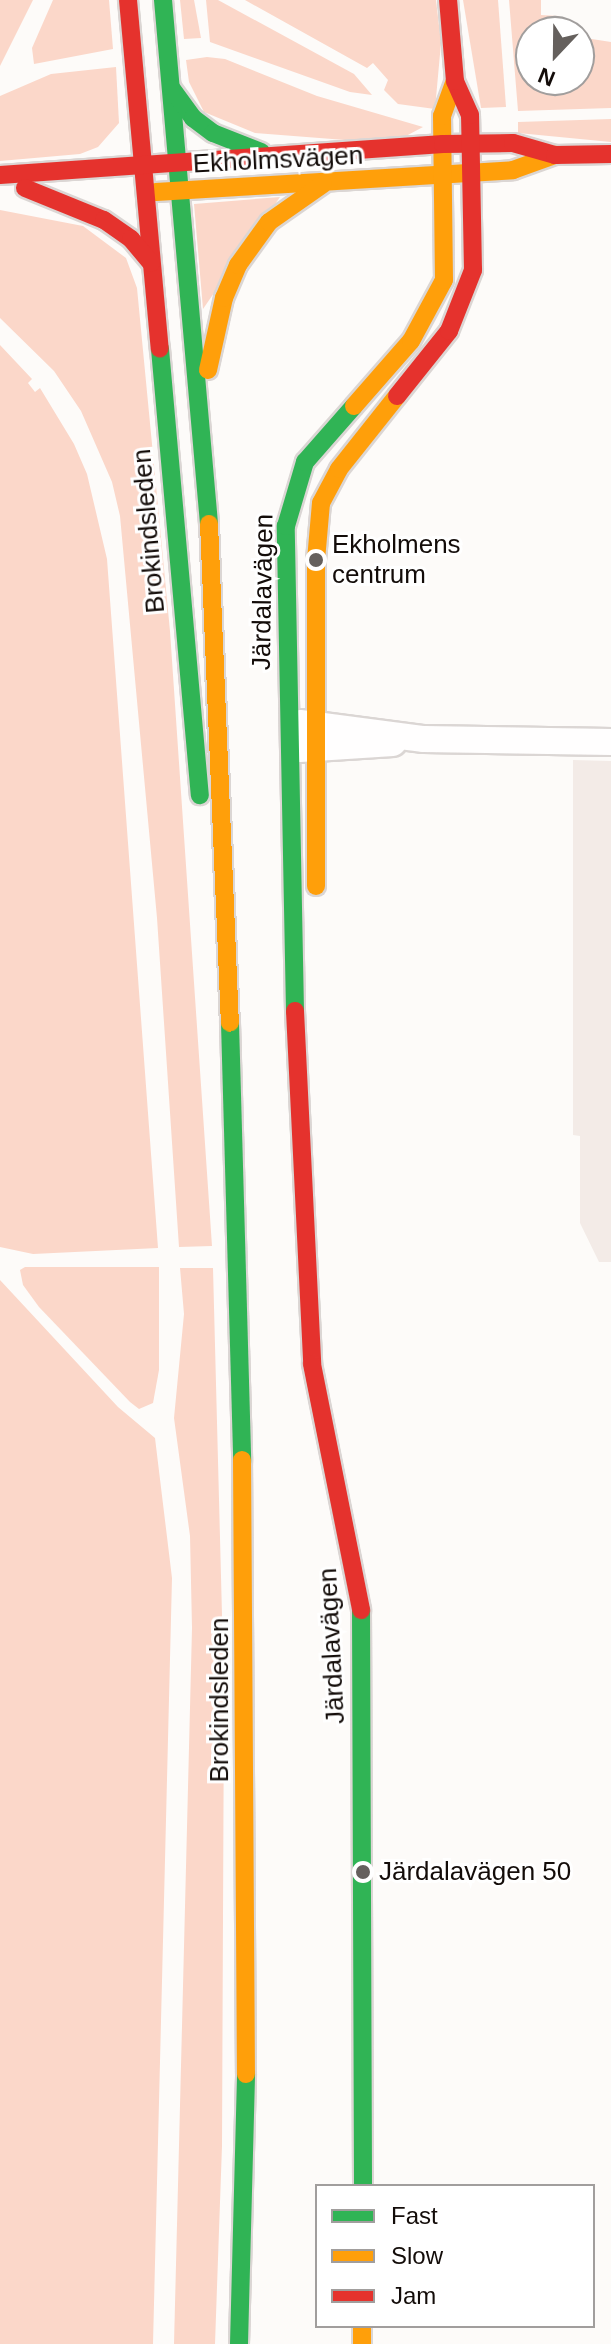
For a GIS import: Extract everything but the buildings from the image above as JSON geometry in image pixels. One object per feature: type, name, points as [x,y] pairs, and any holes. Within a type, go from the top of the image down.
[{"type":"street","name":"Brokindsleden","points":[[128,0],[142,165],[138,191],[151,263],[227,1057]]},
{"type":"street","name":"Brokindsleden","points":[[163,0],[201,407],[219,683],[227,1057],[246,1607],[246,2125],[239,2344]]},
{"type":"street","name":"Järdalavägen","points":[[316,905],[316,560],[321,503],[339,469],[459,314],[473,270],[474,173],[470,115],[455,81],[448,0]]},
{"type":"street","name":"Järdalavägen","points":[[363,2184],[361,1605],[313,1377],[304,1109],[294,991],[286,526],[292,493],[317,444],[411,341],[437,296],[447,260],[442,116],[455,81]]},
{"type":"street","points":[[172,89],[193,118],[213,133],[274,156]]},
{"type":"street","name":"Ekholmsvägen","points":[[0,175],[472,143],[513,143],[555,155],[611,154]]},
{"type":"street","name":"Ekholmsvägen","points":[[138,191],[181,192],[513,170],[555,155]]},
{"type":"street","points":[[201,407],[215,330],[238,265],[269,222],[323,183]]},
{"type":"street","points":[[0,185],[87,190]]},
{"type":"street","points":[[25,188],[104,220],[131,239],[151,263]]},
{"type":"street","points":[[289,735],[611,742]]},
{"type":"street","name":"Järdalavägen","points":[[304,1109],[315,1006]]},
{"type":"shaded area","points":[[0,0],[33,0],[0,66]]},
{"type":"shaded area","points":[[53,0],[109,0],[113,49],[34,64],[32,48]]},
{"type":"shaded area","points":[[180,0],[194,0],[201,38],[184,39]]},
{"type":"shaded area","points":[[206,0],[218,0],[354,74],[372,95],[350,92],[210,42]]},
{"type":"shaded area","points":[[245,0],[436,0],[441,43],[435,109],[398,104],[384,90],[388,80],[373,63],[367,68]]},
{"type":"shaded area","points":[[463,0],[498,0],[506,107],[481,108]]},
{"type":"shaded area","points":[[509,0],[541,0],[541,15],[559,16],[515,16],[515,74]]},
{"type":"shaded area","points":[[595,40],[611,42],[611,108],[518,111],[517,96],[595,96]]},
{"type":"shaded area","points":[[207,57],[225,59],[317,96],[423,127],[406,136],[345,140],[255,133],[204,112],[189,82],[186,60]]},
{"type":"shaded area","points":[[116,67],[119,123],[98,147],[80,154],[0,161],[0,96],[51,74]]},
{"type":"shaded area","points":[[611,119],[611,142],[518,133],[518,122]]},
{"type":"shaded area","points":[[280,197],[203,309],[194,204]]},
{"type":"shaded area","points":[[0,210],[83,226],[126,258],[137,288],[170,631],[212,1246],[179,1247],[157,918],[120,516],[112,482],[81,411],[54,371],[0,318]]},
{"type":"shaded area","points":[[0,345],[32,379],[28,383],[35,392],[40,388],[74,444],[87,474],[107,559],[158,1248],[33,1254],[0,1247]]},
{"type":"shaded area","points":[[573,760],[611,761],[611,1262],[599,1262],[580,1223],[580,1136],[573,1135]]},
{"type":"shaded area","points":[[25,1267],[159,1267],[159,1370],[153,1403],[139,1409],[130,1402],[39,1307],[23,1285],[20,1270]]},
{"type":"shaded area","points":[[180,1268],[213,1268],[224,1692],[222,2146],[215,2344],[174,2344],[192,1628],[190,1536],[174,1418],[184,1314]]},
{"type":"shaded area","points":[[0,1280],[118,1407],[155,1438],[172,1578],[153,2344],[0,2344]]},
{"type":"traffic: fast","points":[[163,0],[209,524]]},
{"type":"traffic: fast","points":[[172,89],[193,118],[213,133],[261,152]]},
{"type":"traffic: fast","points":[[160,349],[200,795]]},
{"type":"traffic: fast","points":[[295,1011],[286,526],[305,462],[354,406]]},
{"type":"traffic: fast","points":[[230,1023],[242,1460]]},
{"type":"traffic: fast","points":[[361,1610],[363,2184]]},
{"type":"traffic: fast","points":[[239,2344],[246,2074]]},
{"type":"traffic: slow","points":[[354,406],[411,341],[444,280],[442,116],[455,81]]},
{"type":"traffic: slow","points":[[156,192],[513,170],[555,155]]},
{"type":"traffic: slow","points":[[208,370],[224,298],[238,265],[269,222],[323,184]]},
{"type":"traffic: slow","points":[[316,886],[316,560],[321,503],[339,469],[397,396]]},
{"type":"traffic: slow","points":[[209,524],[230,1023]]},
{"type":"traffic: slow","points":[[242,1460],[246,2074]]},
{"type":"traffic: slow","points":[[362,2328],[362,2344]]},
{"type":"traffic: jam","points":[[128,0],[160,349]]},
{"type":"traffic: jam","points":[[397,396],[449,331],[473,270],[470,115],[455,81],[448,0]]},
{"type":"traffic: jam","points":[[0,175],[443,144],[513,143],[555,155],[611,154]]},
{"type":"traffic: jam","points":[[25,188],[104,220],[131,239],[151,263]]},
{"type":"traffic: jam","points":[[295,1011],[312,1364],[361,1610]]},
{"type":"place","name":"Ekholmens centrum","points":[[316,560]]},
{"type":"place","name":"Järdalavägen 50","points":[[363,1872]]}]
